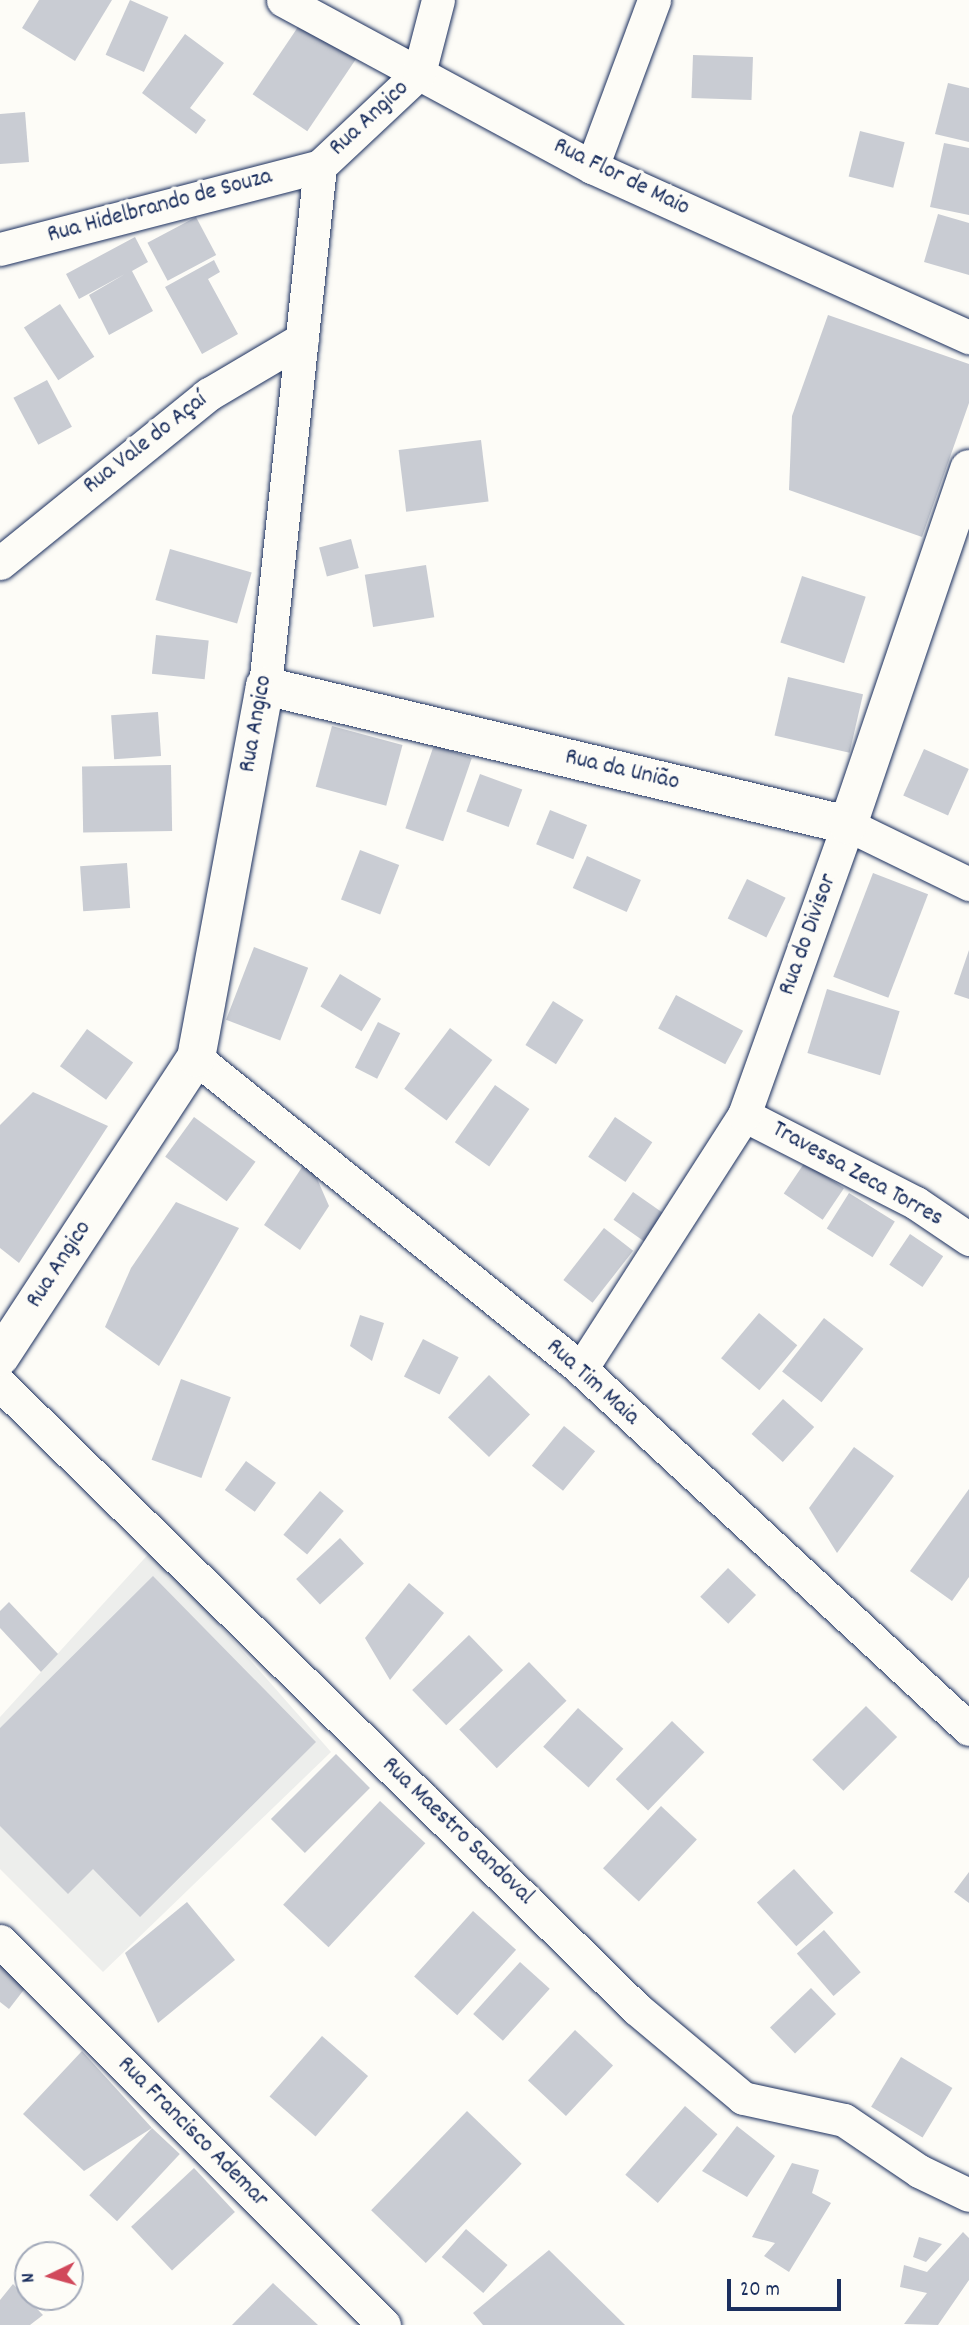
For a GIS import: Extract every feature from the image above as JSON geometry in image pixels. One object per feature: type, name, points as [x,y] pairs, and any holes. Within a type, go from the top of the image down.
[{"type":"street","name":"Rua Flor de Maio","points":[[283,0],[592,167],[969,337]]},
{"type":"street","points":[[419,73],[438,0]]},
{"type":"street","points":[[592,167],[654,0]]},
{"type":"street","name":"Rua Angico","points":[[0,1357],[197,1058],[265,685],[320,166],[419,73]]},
{"type":"street","name":"Rua Hidelbrando de Souza","points":[[0,249],[320,166]]},
{"type":"street","name":"Rua Vale do Açaí","points":[[0,563],[209,394],[302,340]]},
{"type":"street","name":"Rua do Divisor","points":[[581,1369],[744,1115],[848,825],[969,469]]},
{"type":"street","name":"Rua da União","points":[[265,685],[848,825],[969,884]]},
{"type":"street","name":"Rua Tim Maia","points":[[197,1058],[581,1369],[969,1729]]},
{"type":"street","name":"Travessa Zeca Torres","points":[[744,1115],[916,1203],[969,1238]]},
{"type":"street","name":"Rua Maestro Sandoval","points":[[0,1384],[637,2009],[743,2098],[844,2120],[919,2171],[969,2195]]},
{"type":"street","name":"Rua Francisco Ademar","points":[[0,1941],[375,2322]]},
{"type":"shaded area","points":[[153,1549],[331,1752],[103,1972],[0,1869],[0,1717]]},
{"type":"building","points":[[39,0],[112,0],[75,61],[22,28]]},
{"type":"building","points":[[130,0],[168,17],[144,72],[106,55]]},
{"type":"building","points":[[304,18],[359,55],[307,131],[253,94]]},
{"type":"building","points":[[185,34],[224,63],[190,108],[206,120],[196,134],[142,93]]},
{"type":"building","points":[[693,55],[753,57],[751,100],[691,98]]},
{"type":"building","points":[[948,83],[969,88],[969,142],[935,134]]},
{"type":"building","points":[[25,112],[29,162],[0,164],[0,114]]},
{"type":"building","points":[[860,131],[905,142],[893,188],[849,177]]},
{"type":"building","points":[[944,143],[969,148],[969,215],[930,207]]},
{"type":"building","points":[[938,214],[969,223],[969,275],[924,262]]},
{"type":"building","points":[[196,217],[216,255],[168,281],[147,243]]},
{"type":"building","points":[[135,237],[148,262],[132,271],[153,311],[109,335],[89,295],[125,274],[79,299],[66,274]]},
{"type":"building","points":[[214,260],[220,272],[208,279],[238,334],[202,354],[165,287]]},
{"type":"building","points":[[60,304],[94,357],[58,380],[24,327]]},
{"type":"building","points":[[828,315],[969,364],[969,403],[922,537],[789,490],[792,416]]},
{"type":"building","points":[[47,380],[72,427],[38,445],[13,398]]},
{"type":"building","points":[[481,440],[489,502],[406,512],[399,450]]},
{"type":"building","points":[[351,539],[359,568],[327,577],[319,548]]},
{"type":"building","points":[[170,549],[252,572],[237,623],[155,600]]},
{"type":"building","points":[[426,565],[434,617],[373,627],[365,575]]},
{"type":"building","points":[[802,576],[866,597],[844,663],[780,643]]},
{"type":"building","points":[[156,635],[209,641],[205,679],[152,674]]},
{"type":"building","points":[[788,677],[863,694],[850,753],[775,735]]},
{"type":"building","points":[[158,712],[161,756],[114,759],[111,715]]},
{"type":"building","points":[[332,726],[403,745],[386,806],[316,787]]},
{"type":"building","points":[[434,745],[472,758],[443,841],[405,828]]},
{"type":"building","points":[[924,749],[969,769],[948,816],[903,796]]},
{"type":"building","points":[[171,765],[172,831],[83,833],[82,767]]},
{"type":"building","points":[[480,774],[522,789],[509,827],[466,812]]},
{"type":"building","points":[[550,810],[587,825],[573,859],[536,844]]},
{"type":"building","points":[[360,850],[399,865],[380,915],[341,899]]},
{"type":"building","points":[[587,856],[641,880],[627,912],[573,888]]},
{"type":"building","points":[[127,863],[130,908],[83,911],[80,866]]},
{"type":"building","points":[[873,873],[928,894],[888,998],[833,977]]},
{"type":"building","points":[[747,879],[786,898],[766,937],[728,919]]},
{"type":"building","points":[[254,947],[308,968],[280,1041],[226,1020]]},
{"type":"building","points":[[969,950],[969,999],[954,994]]},
{"type":"building","points":[[340,974],[381,999],[362,1031],[320,1007]]},
{"type":"building","points":[[827,989],[900,1011],[880,1075],[807,1053]]},
{"type":"building","points":[[676,995],[743,1031],[725,1064],[658,1029]]},
{"type":"building","points":[[553,1001],[584,1020],[556,1064],[525,1045]]},
{"type":"building","points":[[378,1022],[400,1033],[377,1079],[355,1067]]},
{"type":"building","points":[[450,1028],[492,1060],[447,1121],[404,1089]]},
{"type":"building","points":[[87,1029],[133,1063],[106,1100],[60,1066]]},
{"type":"building","points":[[495,1085],[529,1109],[489,1166],[455,1142]]},
{"type":"building","points":[[33,1092],[108,1126],[19,1263],[0,1248],[0,1125]]},
{"type":"building","points":[[194,1117],[255,1162],[227,1201],[165,1157]]},
{"type":"building","points":[[615,1117],[652,1142],[625,1182],[588,1157]]},
{"type":"building","points":[[308,1158],[329,1206],[300,1250],[264,1225]]},
{"type":"building","points":[[805,1162],[844,1188],[823,1220],[784,1194]]},
{"type":"building","points":[[633,1192],[664,1214],[645,1242],[613,1220]]},
{"type":"building","points":[[849,1193],[895,1222],[873,1257],[827,1229]]},
{"type":"building","points":[[176,1202],[239,1228],[159,1366],[105,1327],[131,1268]]},
{"type":"building","points":[[604,1228],[633,1251],[593,1303],[563,1280]]},
{"type":"building","points":[[910,1234],[943,1256],[922,1287],[889,1265]]},
{"type":"building","points":[[759,1313],[797,1345],[759,1390],[721,1358]]},
{"type":"building","points":[[360,1315],[384,1323],[372,1361],[350,1346]]},
{"type":"building","points":[[824,1318],[863,1349],[822,1402],[782,1372]]},
{"type":"building","points":[[423,1339],[459,1357],[440,1395],[404,1376]]},
{"type":"building","points":[[489,1375],[530,1415],[489,1457],[448,1417]]},
{"type":"building","points":[[181,1379],[231,1397],[201,1478],[152,1460]]},
{"type":"building","points":[[783,1399],[814,1427],[783,1462],[752,1434]]},
{"type":"building","points":[[564,1426],[595,1451],[563,1491],[532,1466]]},
{"type":"building","points":[[854,1447],[894,1476],[837,1553],[809,1508]]},
{"type":"building","points":[[246,1461],[276,1483],[255,1512],[225,1490]]},
{"type":"building","points":[[969,1489],[969,1577],[952,1601],[910,1571]]},
{"type":"building","points":[[320,1491],[344,1511],[307,1555],[283,1535]]},
{"type":"building","points":[[340,1538],[364,1564],[320,1605],[296,1579]]},
{"type":"building","points":[[728,1568],[756,1595],[728,1624],[700,1597]]},
{"type":"building","points":[[153,1576],[316,1742],[140,1917],[93,1869],[68,1894],[0,1826],[0,1728]]},
{"type":"building","points":[[409,1583],[444,1613],[390,1680],[365,1638]]},
{"type":"building","points":[[9,1602],[58,1654],[41,1672],[0,1628],[0,1611]]},
{"type":"building","points":[[469,1635],[503,1670],[446,1725],[412,1690]]},
{"type":"building","points":[[529,1662],[567,1701],[497,1768],[459,1729]]},
{"type":"building","points":[[866,1706],[897,1737],[843,1791],[812,1760]]},
{"type":"building","points":[[578,1708],[623,1749],[589,1787],[543,1747]]},
{"type":"building","points":[[672,1721],[704,1752],[648,1811],[616,1779]]},
{"type":"building","points":[[336,1754],[370,1788],[305,1853],[271,1819]]},
{"type":"building","points":[[380,1801],[425,1843],[329,1947],[283,1905]]},
{"type":"building","points":[[661,1806],[697,1839],[639,1902],[603,1868]]},
{"type":"building","points":[[794,1869],[833,1913],[796,1946],[757,1902]]},
{"type":"building","points":[[969,1872],[969,1903],[954,1892]]},
{"type":"building","points":[[187,1902],[235,1960],[158,2023],[125,1953]]},
{"type":"building","points":[[473,1911],[516,1950],[457,2015],[414,1976]]},
{"type":"building","points":[[824,1930],[861,1972],[834,1996],[797,1954]]},
{"type":"building","points":[[0,1952],[33,1978],[9,2009],[0,2002]]},
{"type":"building","points":[[520,1962],[550,1989],[503,2041],[473,2014]]},
{"type":"building","points":[[811,1988],[836,2014],[795,2053],[770,2028]]},
{"type":"building","points":[[575,2030],[613,2065],[566,2116],[528,2080]]},
{"type":"building","points":[[322,2036],[368,2076],[316,2136],[270,2096]]},
{"type":"building","points":[[82,2051],[152,2128],[84,2171],[23,2114]]},
{"type":"building","points":[[901,2057],[952,2088],[923,2138],[871,2107]]},
{"type":"building","points":[[685,2106],[717,2134],[658,2203],[625,2175]]},
{"type":"building","points":[[467,2111],[522,2164],[426,2263],[371,2210]]},
{"type":"building","points":[[737,2126],[775,2156],[747,2197],[702,2171]]},
{"type":"building","points":[[152,2128],[180,2154],[117,2221],[89,2195]]},
{"type":"building","points":[[792,2163],[819,2170],[812,2193],[831,2203],[789,2272],[764,2256],[775,2243],[752,2237]]},
{"type":"building","points":[[194,2168],[235,2212],[172,2271],[131,2227]]},
{"type":"building","points":[[466,2229],[508,2265],[483,2293],[442,2257]]},
{"type":"building","points":[[963,2232],[969,2238],[969,2280],[938,2325],[904,2324],[927,2293],[900,2287],[904,2265],[927,2272]]},
{"type":"building","points":[[919,2237],[942,2244],[926,2262],[913,2257]]},
{"type":"building","points":[[549,2250],[625,2325],[483,2325],[473,2313]]},
{"type":"building","points":[[273,2283],[318,2325],[232,2325]]},
{"type":"building","points":[[13,2284],[14,2311],[39,2311],[43,2315],[30,2325],[0,2325],[0,2300]]}]
